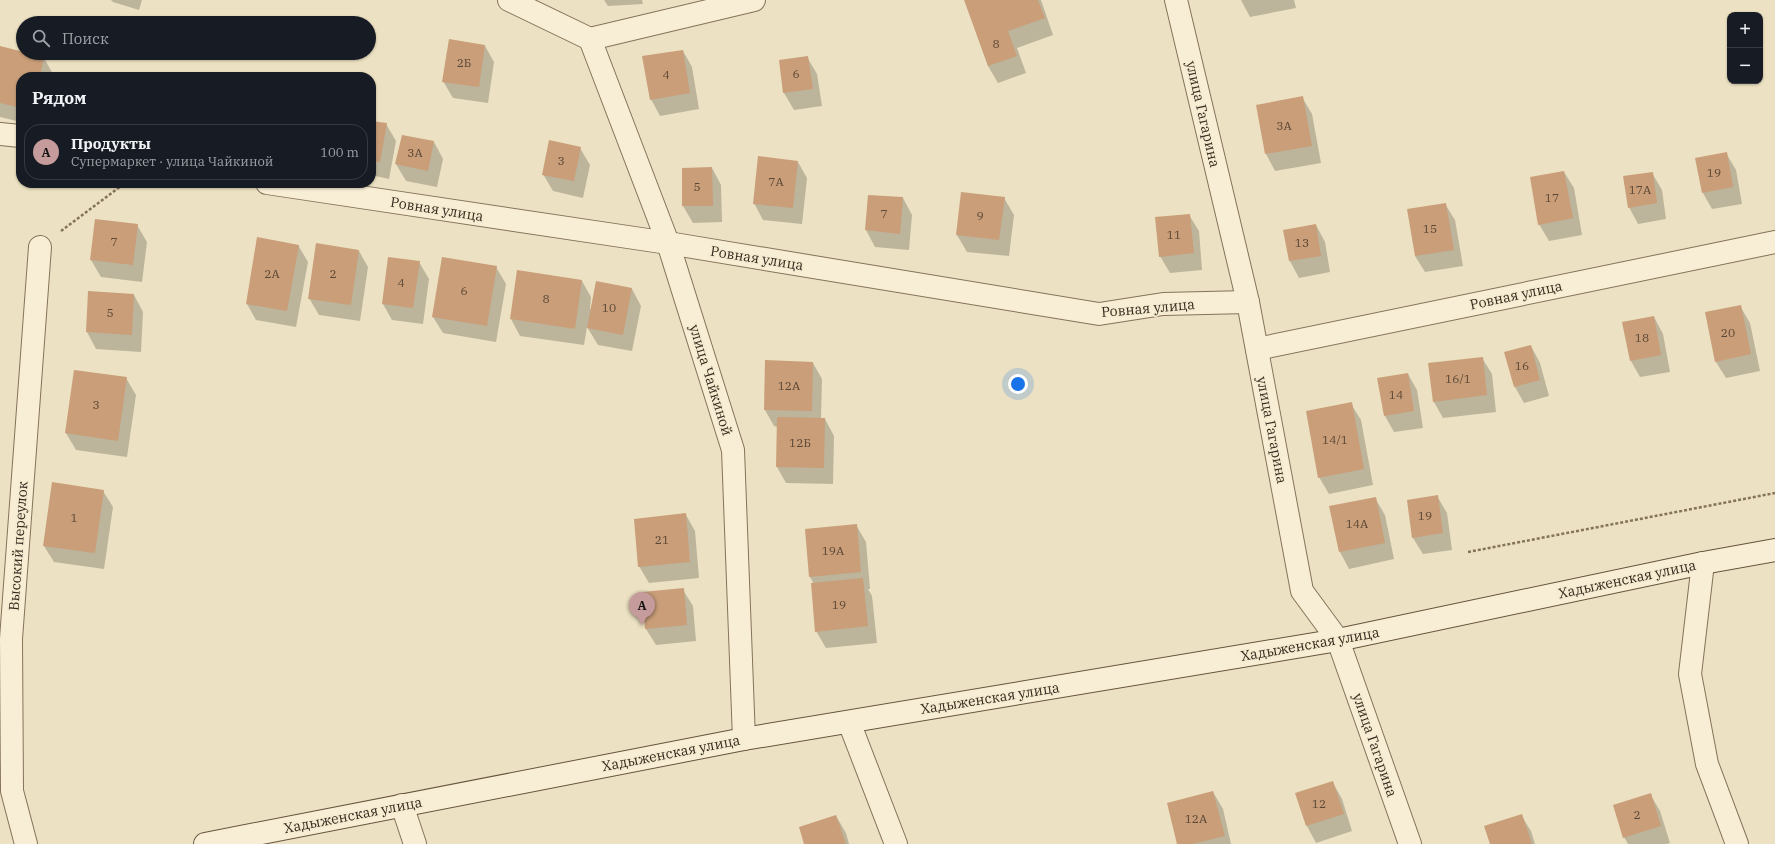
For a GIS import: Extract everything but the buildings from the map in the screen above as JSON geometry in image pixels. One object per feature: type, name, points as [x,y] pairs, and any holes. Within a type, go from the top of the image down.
[{"type":"street","points":[[509,0],[590,39],[754,0]]},
{"type":"street","name":"улица Гагарина","points":[[1176,0],[1248,302],[1302,591],[1338,640],[1410,844]]},
{"type":"street","name":"улица Чайкиной","points":[[590,39],[668,243],[733,450],[744,739]]},
{"type":"street","name":"Ровная улица","points":[[300,188],[668,243],[1100,314],[1163,304],[1248,302]]},
{"type":"street","name":"Ровная улица","points":[[1256,348],[1775,242]]},
{"type":"street","name":"Высокий переулок","points":[[26,844],[12,791],[11,639],[40,247]]},
{"type":"street","name":"Хадыженская улица","points":[[205,844],[744,739],[1338,640],[1703,563],[1775,550]]},
{"type":"street","points":[[1703,563],[1690,674],[1707,764],[1736,844]]},
{"type":"street","points":[[849,722],[896,844]]},
{"type":"street","points":[[402,805],[415,844]]},
{"type":"path","points":[[40,247],[118,188]]},
{"type":"path","points":[[1468,552],[1775,493]]},
{"type":"place","name":"Продукты","points":[[642,625]]}]
